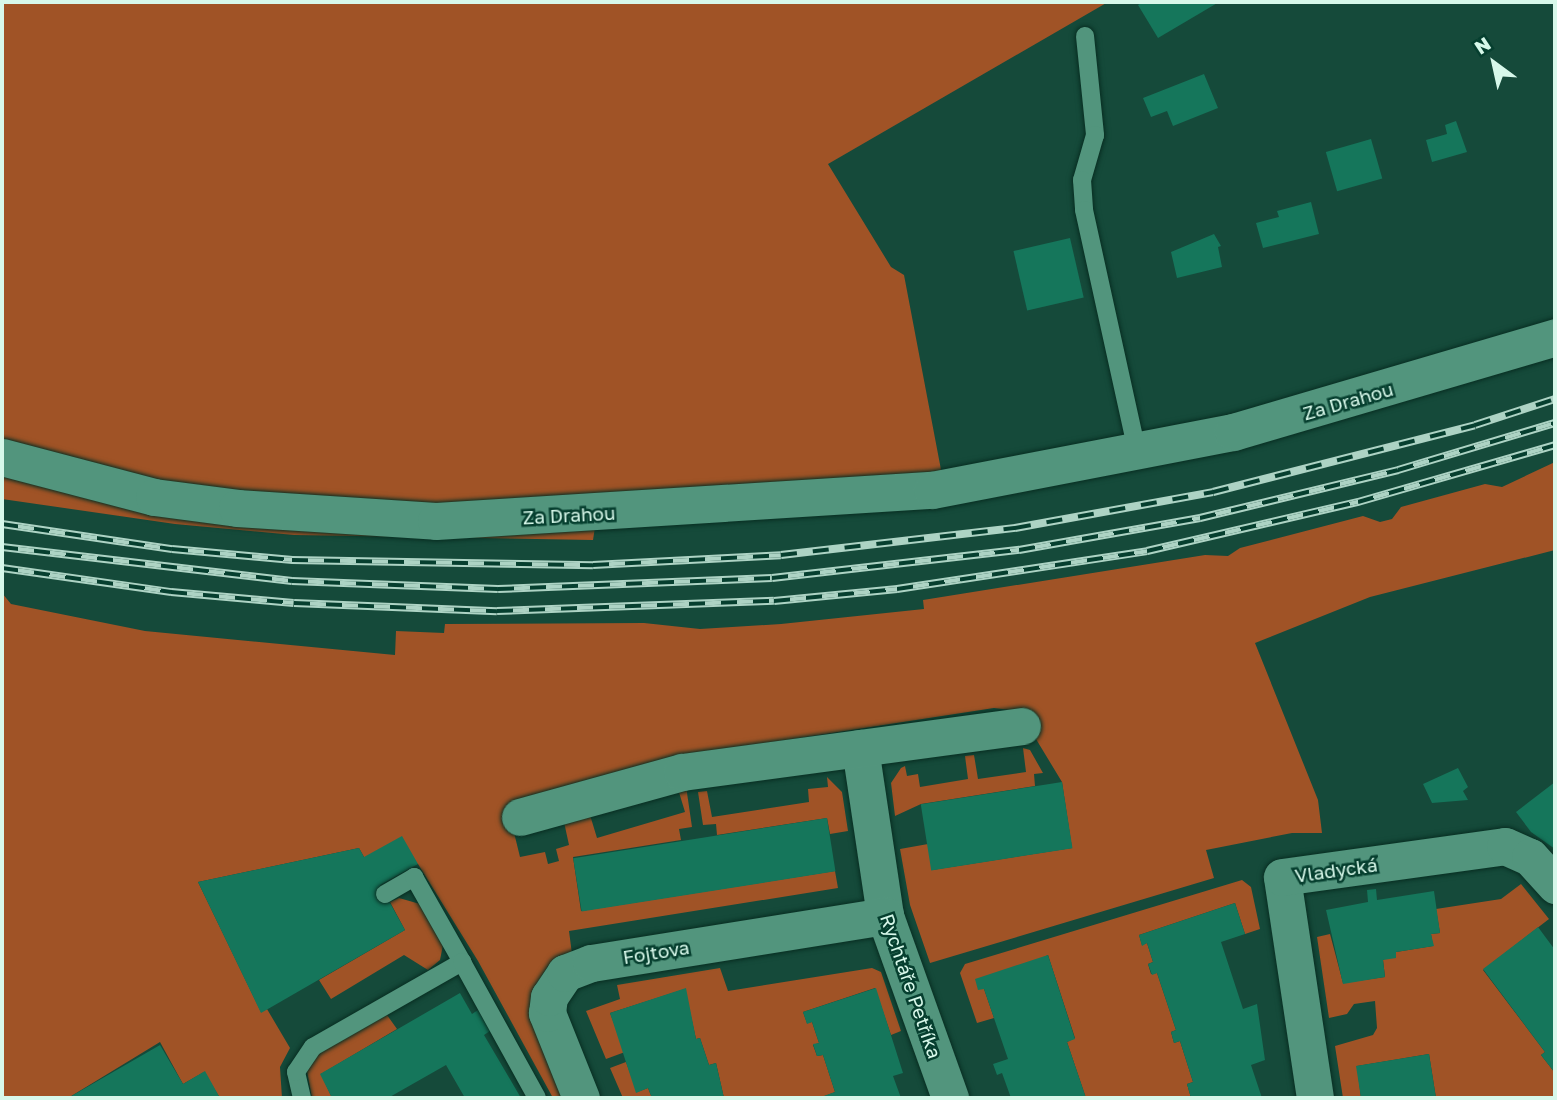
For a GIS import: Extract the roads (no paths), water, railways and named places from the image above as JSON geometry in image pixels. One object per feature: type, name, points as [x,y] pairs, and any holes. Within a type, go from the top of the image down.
[{"type":"street","name":"Za Drahou","points":[[2,457],[154,497],[237,508],[436,521],[932,490],[1138,451],[1314,411],[1555,337]]},
{"type":"street","points":[[520,817],[682,772],[1022,726]]},
{"type":"street","name":"Rychtáře Petříka","points":[[860,748],[885,916],[950,1098]]},
{"type":"street","name":"Vladycká","points":[[1315,1098],[1282,877],[1505,846],[1530,857],[1555,885]]},
{"type":"street","name":"Fojtova","points":[[581,1098],[547,1013],[549,997],[565,973],[592,963],[885,916]]},
{"type":"lane","points":[[1084,36],[1095,135],[1082,180],[1084,210],[1138,451]]},
{"type":"lane","points":[[385,894],[414,877],[537,1098]]},
{"type":"lane","points":[[302,1098],[296,1072],[313,1047],[462,962]]},
{"type":"railway","points":[[2,524],[172,549],[292,560],[593,565],[781,555],[1015,528],[1213,492],[1475,425],[1555,399]]},
{"type":"railway","points":[[2,547],[292,581],[498,589],[772,578],[1019,550],[1200,518],[1398,470],[1555,423]]},
{"type":"railway","points":[[2,568],[171,592],[294,603],[497,611],[774,601],[897,589],[1147,551],[1358,502],[1555,445]]}]
